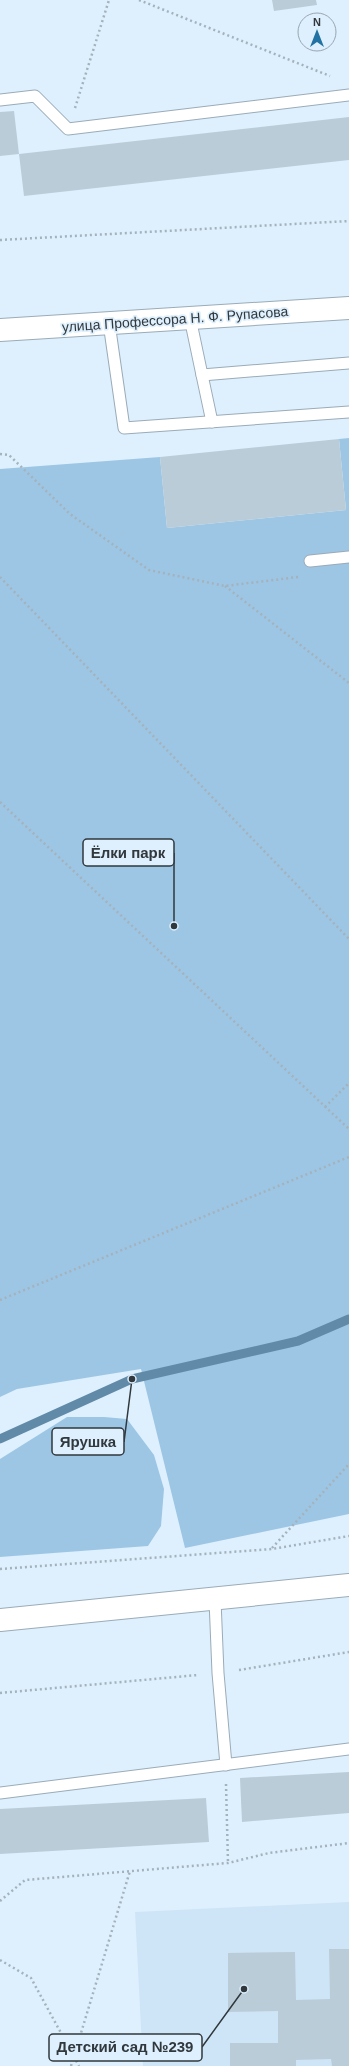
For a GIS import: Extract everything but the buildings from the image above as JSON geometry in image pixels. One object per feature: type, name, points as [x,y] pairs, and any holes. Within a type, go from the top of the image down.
[{"type":"street","name":"улица Профессора Н. Ф. Рупасова","points":[[0,330],[349,308]]},
{"type":"street","points":[[0,1620],[349,1586]]},
{"type":"lane","points":[[0,100],[35,96],[68,129],[349,95]]},
{"type":"lane","points":[[190,318],[212,422]]},
{"type":"lane","points":[[109,323],[124,428],[349,412]]},
{"type":"lane","points":[[202,375],[349,363]]},
{"type":"lane","points":[[310,561],[349,557]]},
{"type":"lane","points":[[214,1600],[218,1674],[226,1765]]},
{"type":"lane","points":[[0,1793],[349,1749]]},
{"type":"path","points":[[68,129],[109,0]]},
{"type":"path","points":[[139,0],[334,78]]},
{"type":"path","points":[[0,240],[349,221]]},
{"type":"path","points":[[0,454],[9,455],[70,514],[149,570],[225,586],[303,576]]},
{"type":"path","points":[[0,577],[349,939]]},
{"type":"path","points":[[225,586],[349,683]]},
{"type":"path","points":[[0,802],[349,1129]]},
{"type":"path","points":[[325,1107],[349,1083]]},
{"type":"path","points":[[0,1300],[349,1157]]},
{"type":"path","points":[[272,1549],[349,1464]]},
{"type":"path","points":[[0,1569],[272,1549],[349,1536]]},
{"type":"path","points":[[0,1693],[218,1674],[349,1652]]},
{"type":"path","points":[[226,1765],[228,1864]]},
{"type":"path","points":[[0,1901],[25,1880],[228,1864],[269,1852],[349,1843]]},
{"type":"path","points":[[71,2066],[130,1871]]},
{"type":"path","points":[[0,1960],[31,1978],[79,2066]]},
{"type":"shaded area","points":[[349,438],[349,1514],[185,1548],[141,1369],[17,1389],[0,1397],[0,469],[160,457],[167,528],[346,510],[339,439]]},
{"type":"shaded area","points":[[67,1417],[104,1417],[127,1419],[154,1455],[164,1489],[161,1526],[148,1546],[0,1557],[0,1459]]},
{"type":"shaded area","points":[[349,1902],[349,2066],[143,2066],[135,1912]]},
{"type":"waterway","points":[[0,1439],[132,1379],[298,1341],[349,1319]]},
{"type":"place","name":"Ёлки парк","points":[[174,926]]},
{"type":"place","name":"Ярушка","points":[[132,1379]]},
{"type":"place","name":"Детский сад №239","points":[[244,1989]]}]
